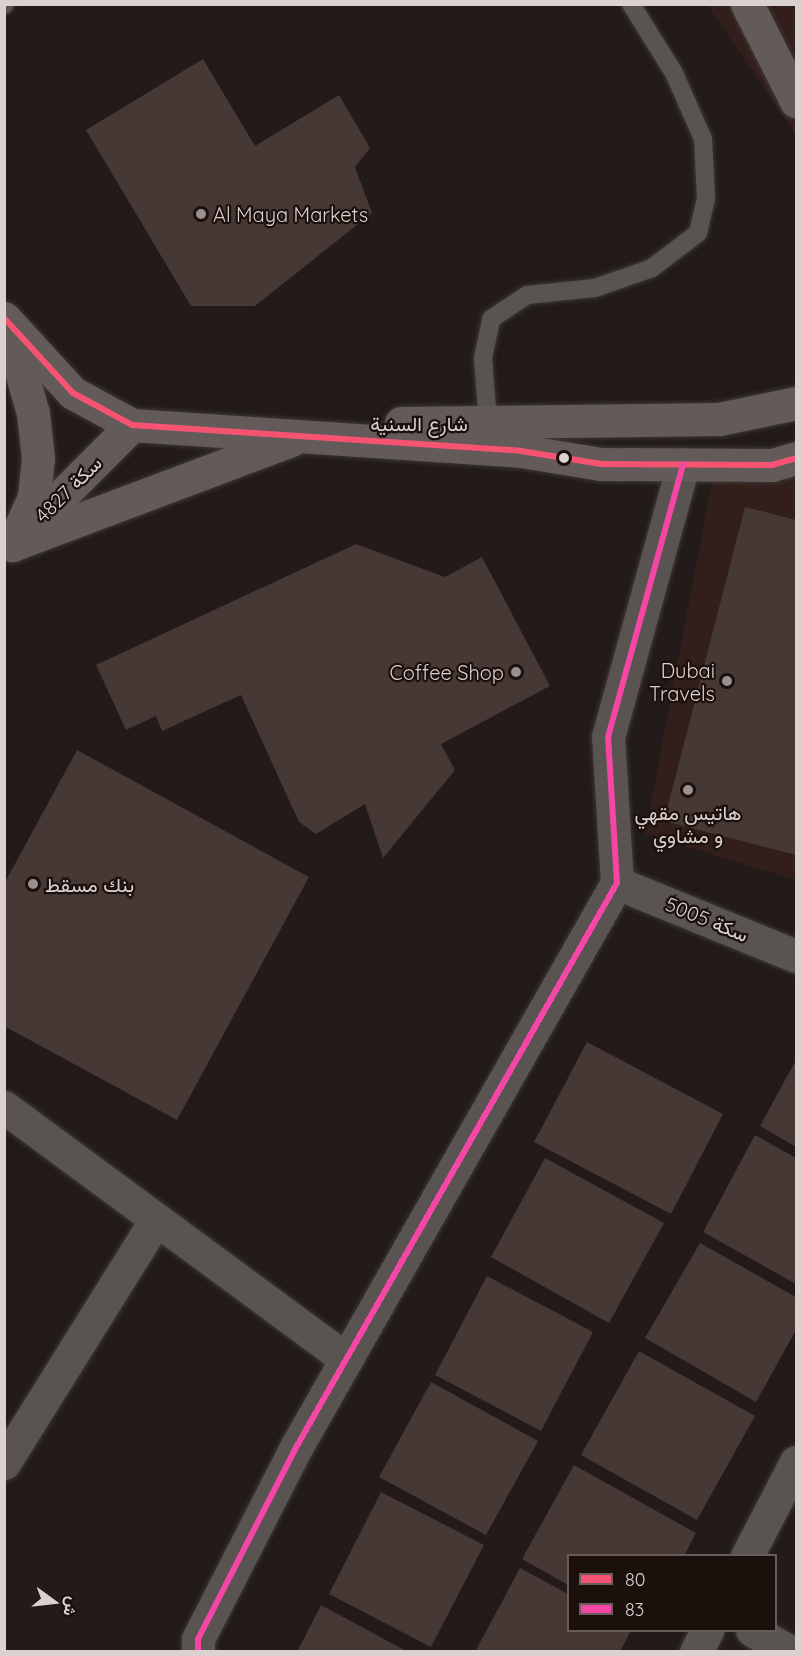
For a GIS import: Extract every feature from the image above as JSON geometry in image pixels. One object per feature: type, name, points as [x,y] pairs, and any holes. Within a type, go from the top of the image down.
[{"type":"street","points":[[747,4],[796,102]]},
{"type":"street","points":[[4,318],[73,393],[132,425]]},
{"type":"street","points":[[4,318],[33,413],[38,458],[34,497],[8,549]]},
{"type":"street","name":"شارع السنية","points":[[132,425],[719,419],[793,402]]},
{"type":"street","name":"شارع السنية","points":[[132,425],[521,452],[601,464],[788,464]]},
{"type":"street","name":"سكة 4827","points":[[8,549],[132,425]]},
{"type":"street","points":[[8,549],[300,436]]},
{"type":"street","points":[[198,1652],[198,1639],[242,1551],[345,1358],[617,882],[608,737],[683,464]]},
{"type":"street","name":"سكة 5005","points":[[617,882],[796,956]]},
{"type":"street","points":[[4,1107],[345,1358]]},
{"type":"street","points":[[4,1463],[156,1220]]},
{"type":"street","points":[[748,1554],[796,1462]]},
{"type":"street","points":[[696,1652],[706,1632]]},
{"type":"street","points":[[755,1632],[790,1652]]},
{"type":"lane","points":[[488,423],[483,358],[491,319],[527,295],[596,288],[652,268],[698,233],[706,198],[703,139],[674,73],[631,4]]},
{"type":"shaded area","points":[[707,5],[796,5],[796,135]]},
{"type":"shaded area","points":[[796,453],[796,880],[645,834],[712,481]]},
{"type":"building","points":[[203,59],[255,146],[339,95],[370,148],[355,167],[372,213],[255,306],[191,306],[86,130]]},
{"type":"building","points":[[745,507],[796,520],[796,855],[664,821]]},
{"type":"building","points":[[356,544],[445,577],[482,557],[550,686],[441,744],[455,770],[383,858],[365,804],[316,834],[299,822],[241,695],[162,731],[156,716],[126,730],[96,665]]},
{"type":"building","points":[[77,750],[309,877],[177,1120],[4,1026],[4,884]]},
{"type":"building","points":[[587,1042],[723,1114],[671,1214],[534,1142]]},
{"type":"building","points":[[796,1060],[796,1147],[760,1126]]},
{"type":"building","points":[[755,1135],[796,1158],[796,1284],[703,1232]]},
{"type":"building","points":[[545,1158],[664,1223],[609,1323],[491,1257]]},
{"type":"building","points":[[700,1243],[796,1297],[796,1330],[756,1402],[645,1338]]},
{"type":"building","points":[[487,1276],[593,1332],[541,1431],[435,1375]]},
{"type":"building","points":[[639,1351],[755,1416],[697,1520],[581,1455]]},
{"type":"building","points":[[431,1382],[538,1441],[486,1535],[379,1477]]},
{"type":"building","points":[[574,1465],[696,1533],[685,1554],[567,1554],[567,1584],[522,1559]]},
{"type":"building","points":[[381,1492],[484,1545],[431,1647],[329,1594]]},
{"type":"building","points":[[520,1568],[567,1593],[567,1632],[630,1632],[620,1652],[475,1652]]},
{"type":"building","points":[[321,1605],[408,1652],[297,1652]]},
{"type":"transit line","name":"80","points":[[4,318],[73,393],[132,425],[521,451],[601,464],[772,465],[796,458]]},
{"type":"transit line","name":"83","points":[[198,1652],[198,1639],[298,1444],[617,883],[608,737],[683,464]]},
{"type":"place","name":"Al Maya Markets","points":[[201,214]]},
{"type":"place","name":"Coffee Shop","points":[[516,672]]},
{"type":"place","name":"Dubai Travels","points":[[727,681]]},
{"type":"place","name":"هاتيس مقهي و مشاوي","points":[[688,790]]},
{"type":"place","name":"بنك مسقط","points":[[33,884]]}]
